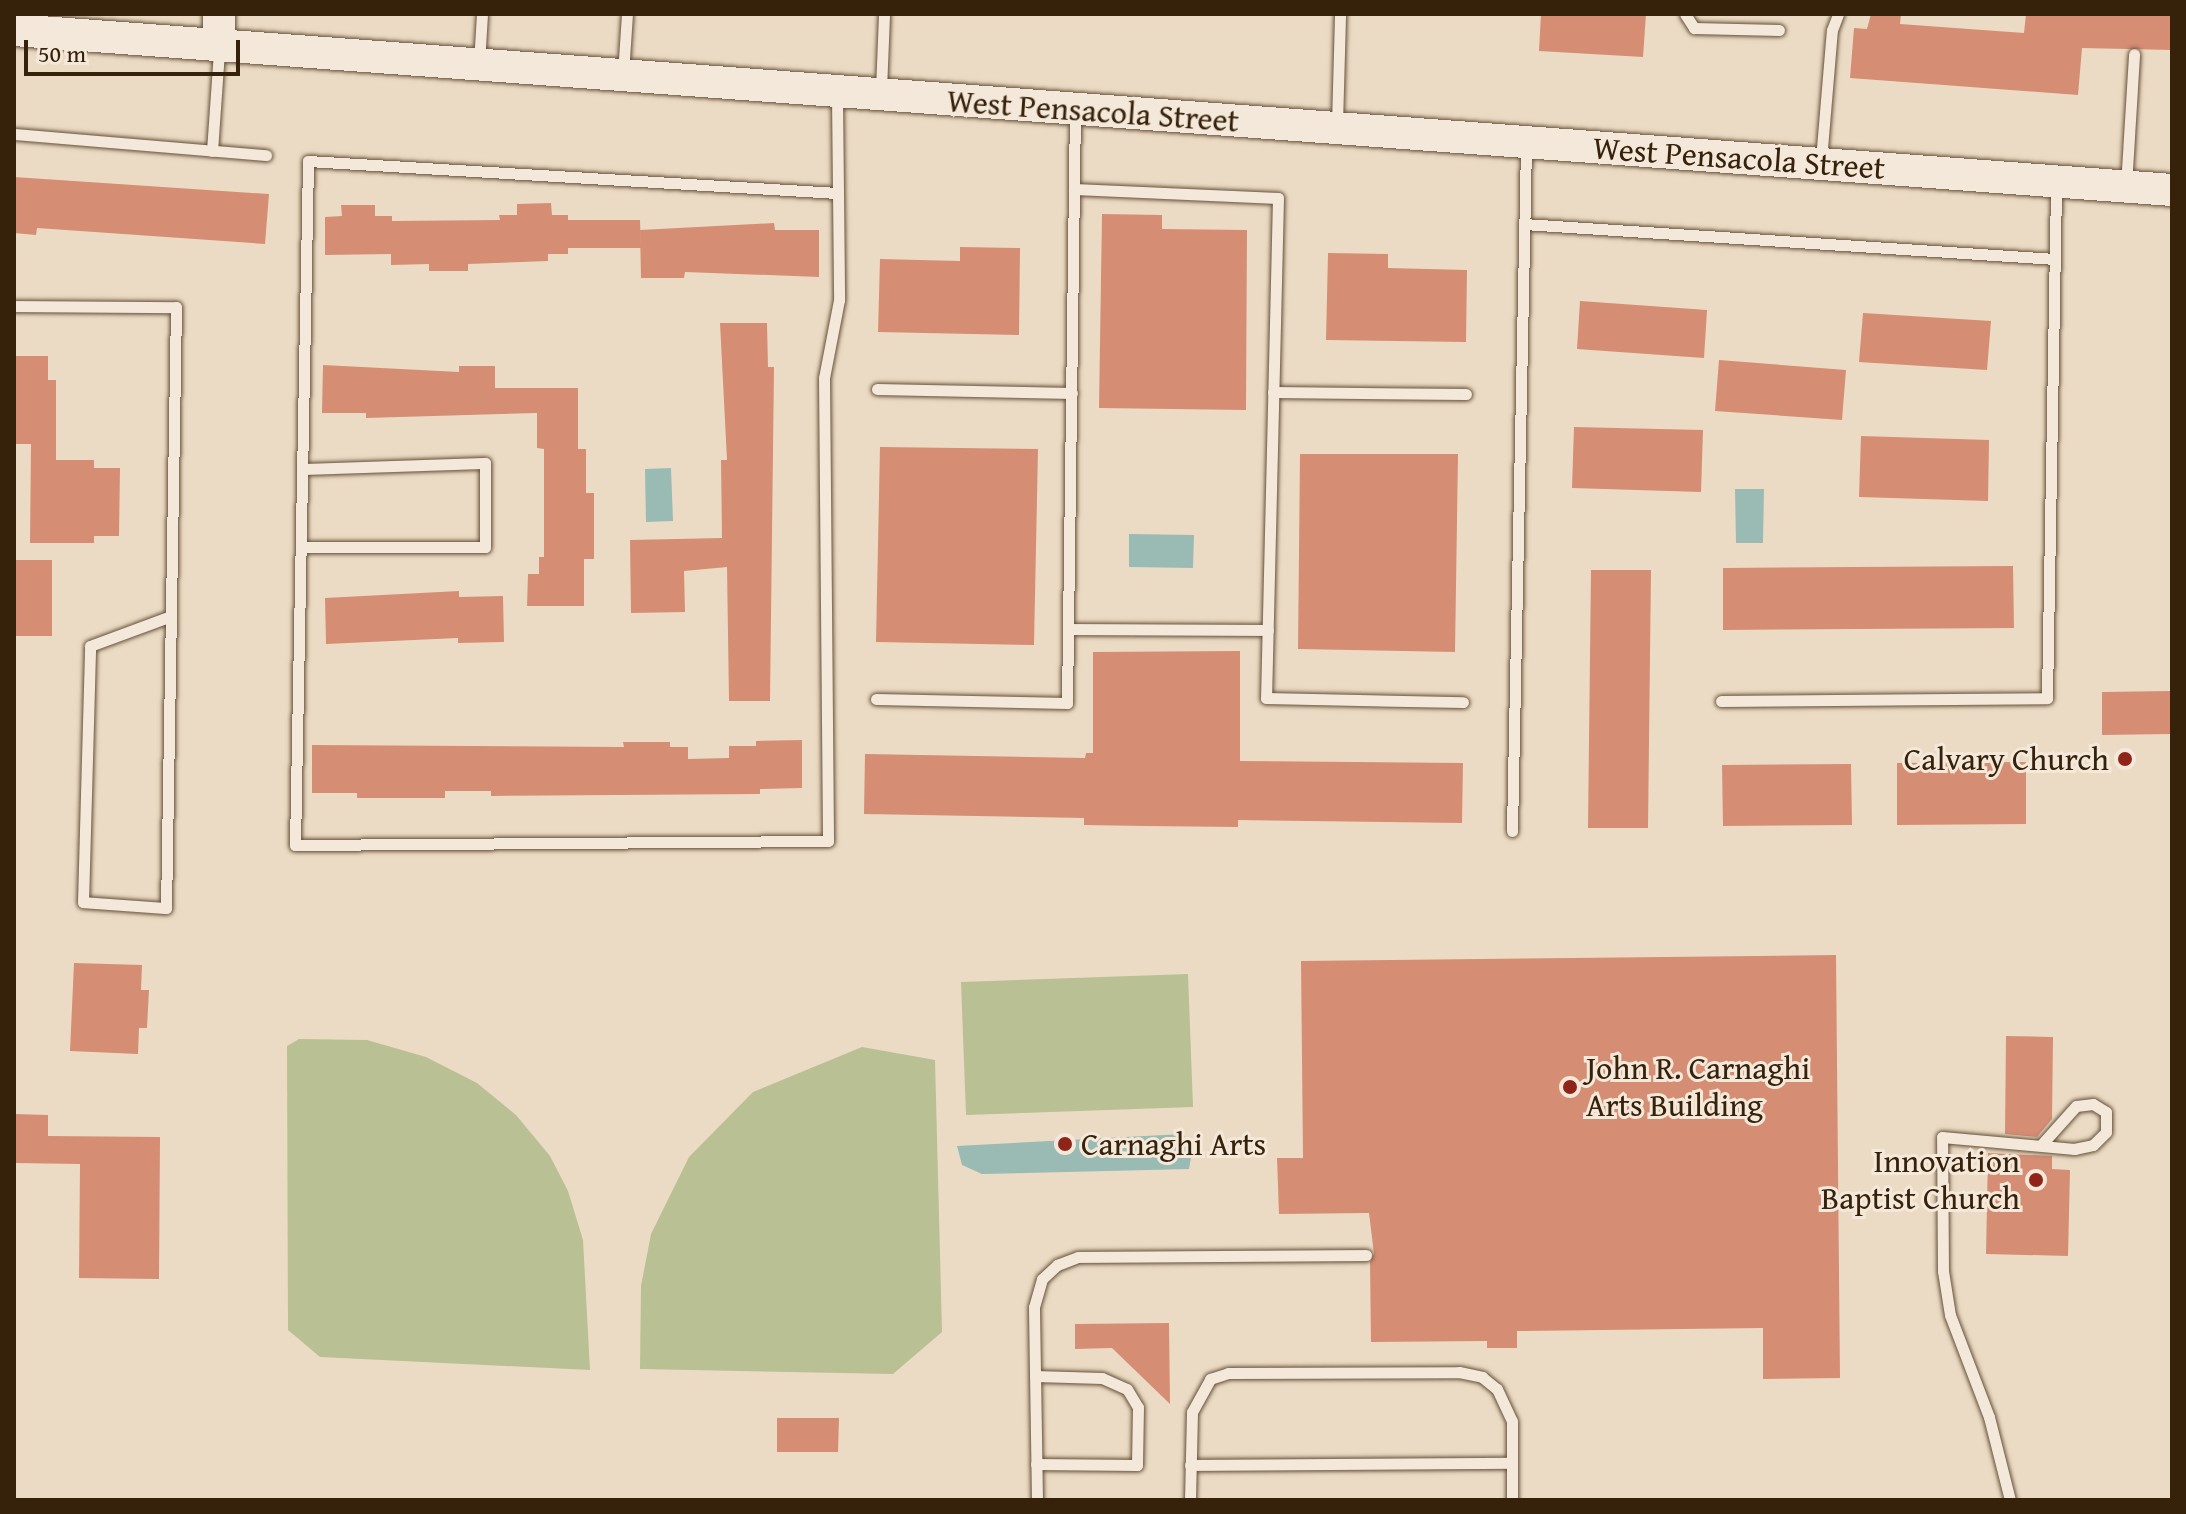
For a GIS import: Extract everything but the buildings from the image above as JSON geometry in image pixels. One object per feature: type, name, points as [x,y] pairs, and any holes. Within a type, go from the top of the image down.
[{"type":"main road","name":"West Pensacola Street","points":[[14,30],[50,24],[219,30],[478,64],[2172,190]]},
{"type":"lane","points":[[478,64],[482,14]]},
{"type":"lane","points":[[623,75],[627,14]]},
{"type":"lane","points":[[881,95],[884,14]]},
{"type":"lane","points":[[1337,129],[1340,14]]},
{"type":"lane","points":[[1685,14],[1694,28],[1779,30]]},
{"type":"lane","points":[[1820,164],[1832,30],[1838,14]]},
{"type":"lane","points":[[212,151],[219,30]]},
{"type":"lane","points":[[2126,186],[2134,54]]},
{"type":"lane","points":[[837,91],[838,193],[839,300],[824,378],[828,841],[295,845],[308,161],[838,193]]},
{"type":"lane","points":[[876,699],[1067,703],[1075,109]]},
{"type":"lane","points":[[14,134],[266,155]]},
{"type":"lane","points":[[1512,831],[1526,142]]},
{"type":"lane","points":[[1721,701],[2047,698],[2057,181]]},
{"type":"lane","points":[[1074,189],[1278,198],[1266,698],[1463,702]]},
{"type":"lane","points":[[1524,224],[2055,259]]},
{"type":"lane","points":[[14,306],[176,307],[171,616],[166,908],[83,902],[90,646],[171,616]]},
{"type":"lane","points":[[877,389],[1072,393]]},
{"type":"lane","points":[[1273,392],[1466,394]]},
{"type":"lane","points":[[301,547],[485,547],[485,463],[302,469]]},
{"type":"lane","points":[[1068,629],[1268,630]]},
{"type":"lane","points":[[2010,1500],[1989,1417],[1950,1315],[1943,1271],[1942,1137],[2041,1145],[2093,1145],[2106,1132],[2106,1112],[2093,1104],[2076,1106],[2041,1145]]},
{"type":"lane","points":[[1037,1500],[1034,1307],[1042,1279],[1057,1265],[1078,1257],[1366,1255]]},
{"type":"lane","points":[[1190,1500],[1192,1412],[1210,1379],[1228,1373],[1443,1372],[1482,1377],[1497,1389],[1512,1421],[1512,1500]]},
{"type":"lane","points":[[1035,1376],[1102,1378],[1127,1389],[1138,1407],[1137,1465],[1036,1464]]},
{"type":"lane","points":[[1190,1465],[1512,1463]]},
{"type":"green space","points":[[1188,974],[1193,1107],[966,1115],[961,982]]},
{"type":"green space","points":[[299,1039],[367,1040],[426,1057],[477,1083],[516,1115],[550,1156],[568,1191],[583,1240],[590,1370],[320,1357],[288,1330],[287,1046]]},
{"type":"green space","points":[[862,1047],[935,1060],[942,1332],[893,1374],[640,1369],[641,1286],[651,1234],[689,1157],[753,1092]]},
{"type":"water","points":[[671,468],[673,521],[646,522],[645,469]]},
{"type":"water","points":[[1735,489],[1764,489],[1763,543],[1736,543]]},
{"type":"water","points":[[1129,534],[1194,535],[1193,568],[1129,567]]},
{"type":"water","points":[[1183,1134],[1193,1146],[1189,1169],[982,1174],[962,1165],[957,1146]]},
{"type":"place","name":"Calvary Church","points":[[2125,759]]},
{"type":"place","name":"John R. Carnaghi Arts Building","points":[[1570,1087]]},
{"type":"place","name":"Carnaghi Arts","points":[[1065,1144]]},
{"type":"place","name":"Innovation Baptist Church","points":[[2036,1180]]}]
